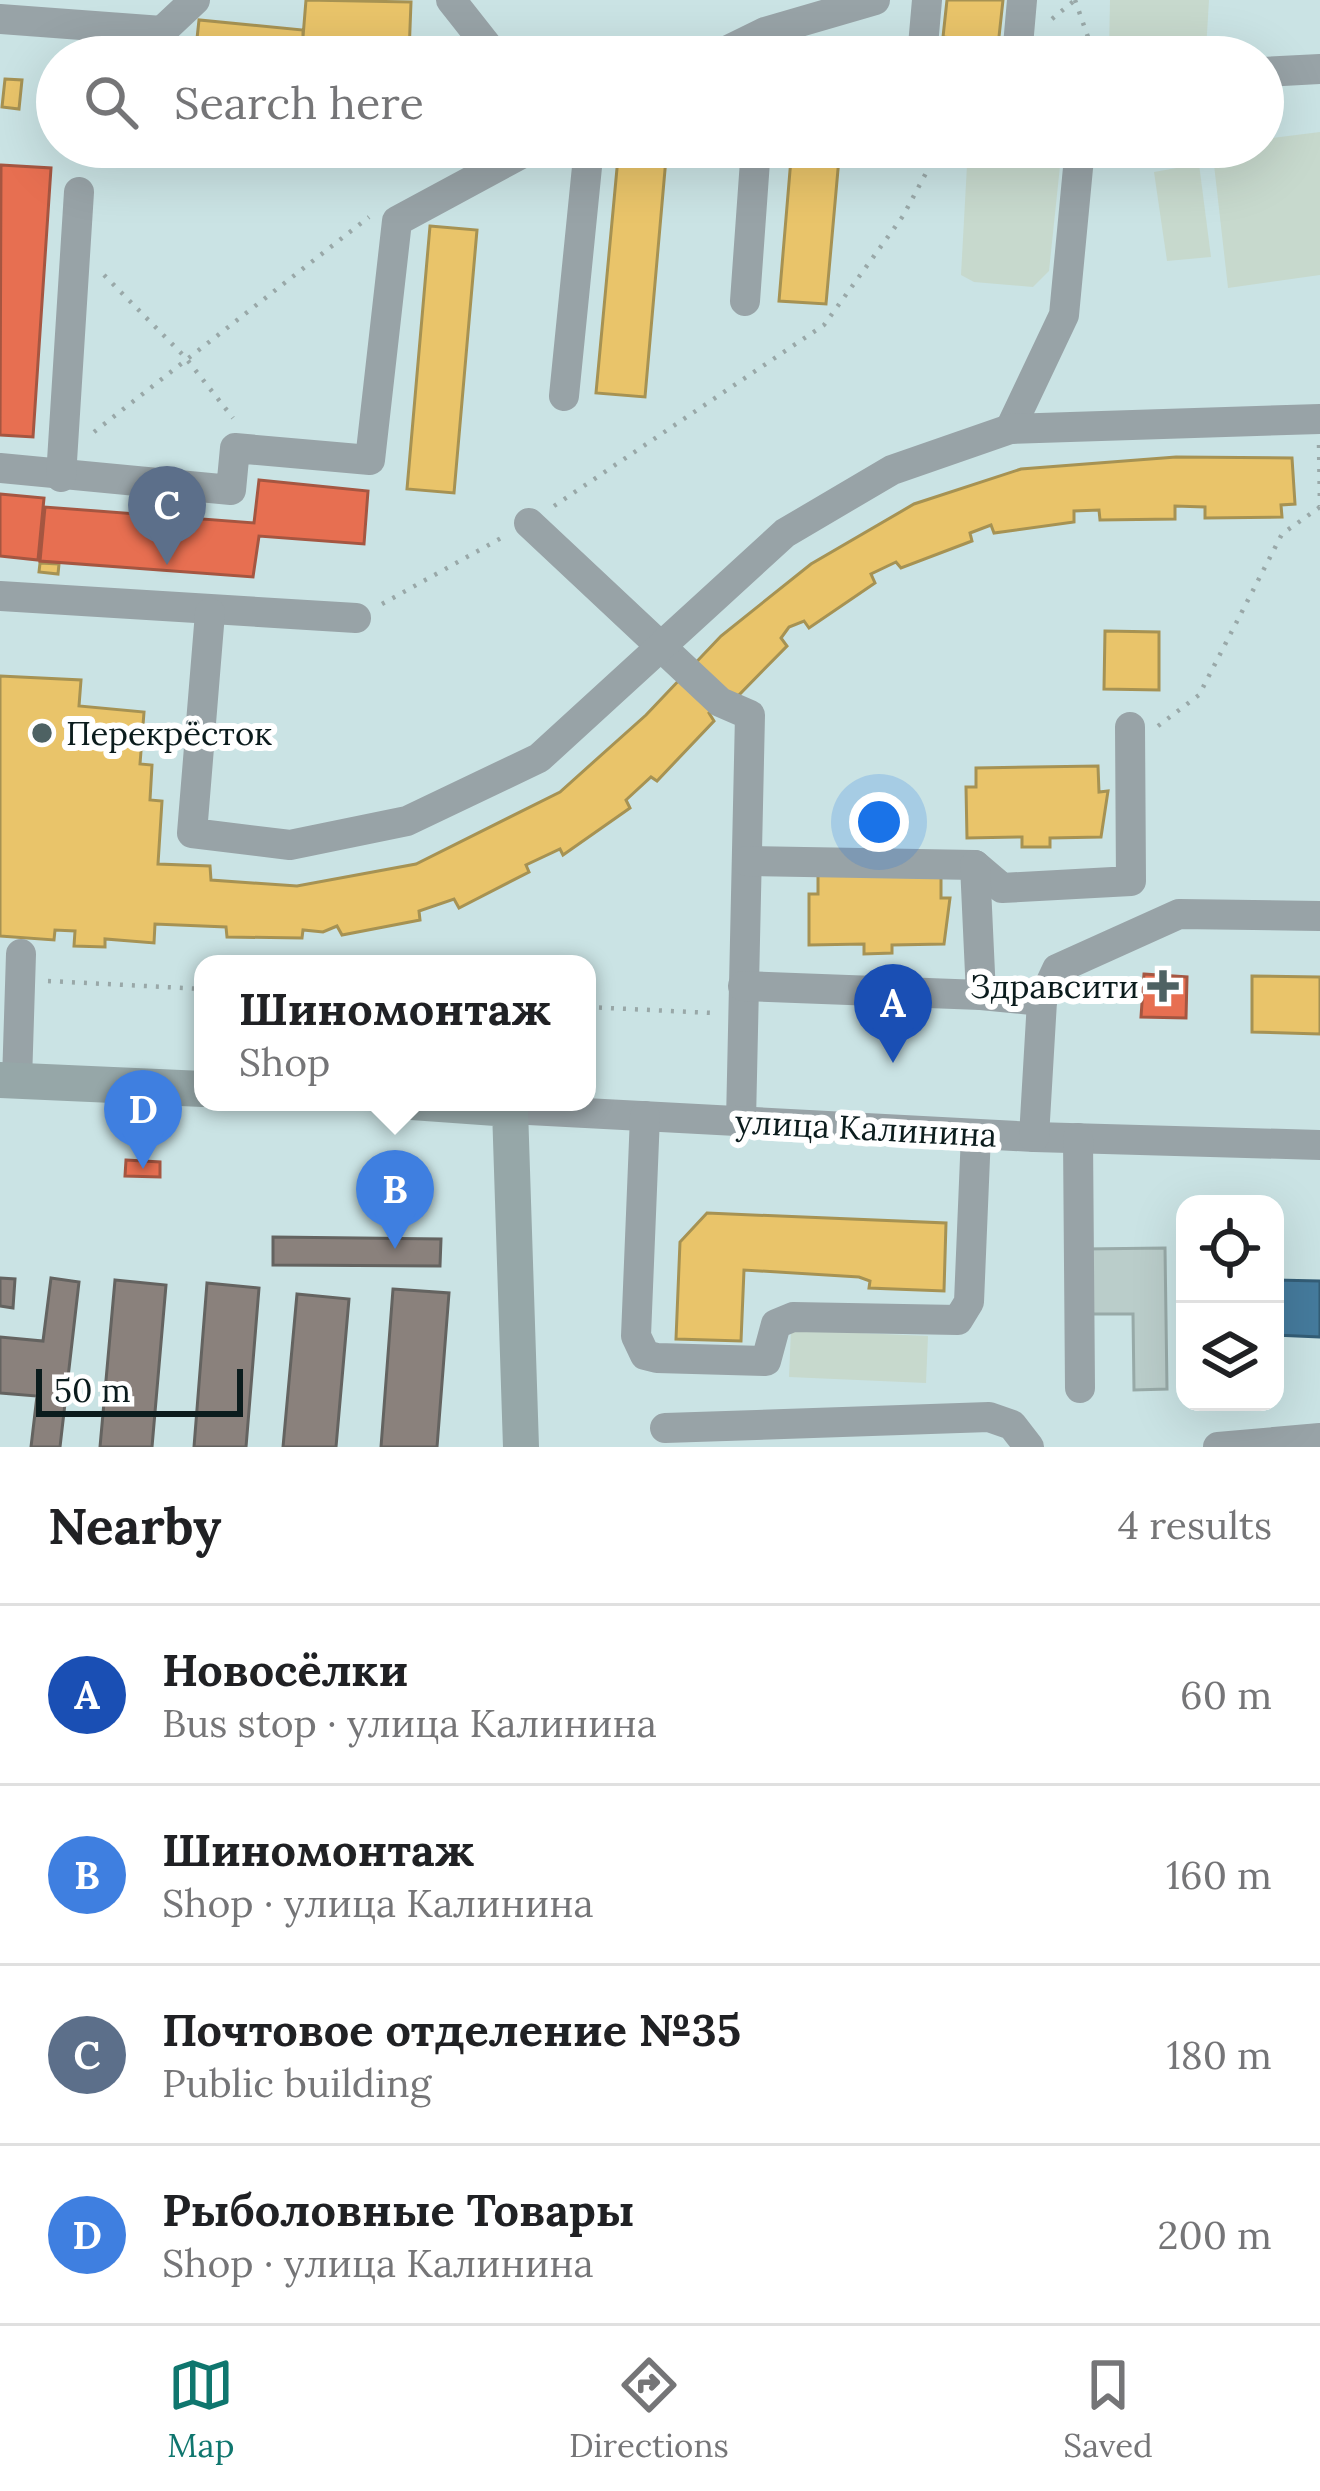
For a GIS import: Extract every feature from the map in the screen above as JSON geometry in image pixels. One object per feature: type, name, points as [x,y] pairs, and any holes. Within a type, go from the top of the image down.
[{"type":"main road","points":[[8,1080],[194,1089]]},
{"type":"main road","points":[[510,1111],[521,1447]]},
{"type":"street","points":[[0,19],[106,12],[162,31],[195,0]]},
{"type":"street","points":[[451,0],[479,36]]},
{"type":"street","points":[[784,36],[875,0]]},
{"type":"street","points":[[924,36],[927,0]]},
{"type":"street","points":[[1019,36],[1022,0]]},
{"type":"street","points":[[1284,71],[1320,69]]},
{"type":"street","points":[[0,468],[61,467],[231,490],[235,448],[370,460],[397,221],[495,168]]},
{"type":"street","points":[[564,396],[587,168]]},
{"type":"street","points":[[745,301],[754,168]]},
{"type":"street","points":[[1010,429],[1064,315],[1078,168]]},
{"type":"street","points":[[61,467],[79,192]]},
{"type":"street","points":[[210,613],[192,833],[290,845],[407,821],[539,758],[785,533],[892,470],[1010,429],[1319,419]]},
{"type":"street","points":[[529,523],[720,703],[750,715],[741,1121]]},
{"type":"street","points":[[0,596],[210,613],[356,618]]},
{"type":"street","points":[[746,861],[975,865],[1002,888],[1131,881],[1130,737]]},
{"type":"street","points":[[975,865],[981,995]]},
{"type":"street","points":[[1034,1137],[1042,1000],[1057,969],[1179,914],[1320,916]]},
{"type":"street","points":[[8,1080],[20,967]]},
{"type":"street","points":[[743,1000],[981,995],[1042,1000]]},
{"type":"street","name":"улица Калинина","points":[[561,1111],[1034,1137],[1320,1145]]},
{"type":"street","points":[[645,1116],[636,1336],[645,1355],[657,1358],[766,1361],[776,1324],[793,1317],[958,1320],[969,1302],[976,1134]]},
{"type":"street","points":[[1078,1138],[1080,1388]]},
{"type":"street","points":[[665,1428],[989,1417],[1012,1425],[1029,1447]]},
{"type":"street","points":[[1218,1447],[1320,1438]]},
{"type":"path","points":[[1076,0],[1088,36]]},
{"type":"path","points":[[356,618],[529,523],[824,325],[903,216],[929,168]]},
{"type":"path","points":[[61,467],[185,357],[375,212]]},
{"type":"path","points":[[75,246],[185,357],[259,450]]},
{"type":"path","points":[[1130,737],[1199,695],[1282,534],[1320,506],[1319,419]]},
{"type":"path","points":[[20,967],[194,988]]},
{"type":"path","points":[[596,1007],[743,1000]]},
{"type":"green space","points":[[1110,0],[1209,0],[1207,36],[1109,36]]},
{"type":"green space","points":[[1320,132],[1320,275],[1228,288],[1214,168],[1284,168],[1284,136]]},
{"type":"green space","points":[[967,168],[1060,168],[1049,271],[1033,287],[974,282],[961,275]]},
{"type":"green space","points":[[1200,168],[1211,257],[1167,261],[1154,172]]},
{"type":"green space","points":[[791,1330],[928,1336],[926,1383],[789,1377]]},
{"type":"building: Homes","points":[[306,0],[411,2],[410,36],[303,36]]},
{"type":"building: Homes","points":[[947,0],[1003,0],[999,36],[943,36]]},
{"type":"building: Homes","points":[[199,20],[303,30],[303,36],[197,36]]},
{"type":"building: Homes","points":[[5,79],[22,80],[19,109],[2,107]]},
{"type":"building: Homes","points":[[617,168],[665,168],[645,397],[596,393]]},
{"type":"building: Homes","points":[[790,168],[838,168],[826,304],[779,301]]},
{"type":"building: Homes","points":[[430,226],[477,230],[454,493],[407,489]]},
{"type":"building: Homes","points":[[1176,457],[1292,458],[1295,504],[1281,505],[1282,517],[1205,518],[1205,507],[1175,506],[1175,519],[1100,520],[1099,510],[1074,511],[1074,522],[994,533],[991,525],[970,533],[972,541],[901,568],[896,562],[871,574],[875,583],[809,628],[804,621],[789,627],[781,638],[787,646],[733,701],[727,695],[709,713],[714,721],[657,781],[651,777],[626,800],[630,808],[563,855],[560,849],[526,865],[529,872],[459,908],[454,899],[419,911],[420,920],[342,935],[337,926],[323,932],[303,930],[302,938],[227,937],[226,927],[155,924],[154,943],[105,939],[105,947],[74,946],[75,931],[55,930],[54,940],[0,936],[0,676],[81,680],[79,706],[144,712],[140,764],[152,765],[150,800],[162,801],[158,864],[210,866],[211,880],[297,886],[416,864],[560,792],[646,715],[721,636],[811,564],[914,504],[1021,469]]},
{"type":"building: Homes","points":[[40,563],[59,564],[58,574],[39,572]]},
{"type":"building: Homes","points":[[1105,631],[1159,632],[1159,690],[1104,689]]},
{"type":"building: Homes","points":[[1098,766],[1099,792],[1108,791],[1101,837],[1050,838],[1050,847],[1022,847],[1022,837],[967,838],[966,787],[976,787],[976,768]]},
{"type":"building: Homes","points":[[941,873],[941,898],[950,898],[944,944],[892,945],[892,953],[864,954],[864,944],[809,945],[809,894],[818,894],[818,874]]},
{"type":"building: Homes","points":[[1252,976],[1320,977],[1320,1034],[1252,1032]]},
{"type":"building: Homes","points":[[707,1213],[946,1223],[944,1291],[869,1288],[870,1281],[859,1277],[744,1270],[741,1341],[676,1339],[680,1242]]},
{"type":"building: Shops","points":[[1,165],[51,168],[33,437],[0,435]]},
{"type":"building: Shops","points":[[259,480],[368,491],[364,544],[259,536],[253,577],[40,561],[45,507],[254,523]]},
{"type":"building: Shops","points":[[0,494],[44,498],[38,560],[0,556]]},
{"type":"building: Shops","points":[[1144,974],[1187,977],[1186,1018],[1141,1017]]},
{"type":"building: Shops","points":[[126,1160],[160,1162],[160,1177],[125,1176]]},
{"type":"building: Public","points":[[1284,1280],[1320,1281],[1320,1337],[1284,1335]]},
{"type":"building: Industry","points":[[273,1237],[441,1239],[440,1266],[273,1265]]},
{"type":"building: Industry","points":[[0,1278],[15,1279],[13,1308],[0,1306]]},
{"type":"building: Industry","points":[[51,1278],[79,1282],[60,1447],[31,1447],[37,1396],[0,1393],[0,1337],[43,1341]]},
{"type":"building: Industry","points":[[115,1280],[166,1285],[152,1447],[100,1447]]},
{"type":"building: Industry","points":[[207,1283],[259,1288],[246,1447],[194,1447]]},
{"type":"building: Industry","points":[[393,1289],[449,1293],[437,1447],[381,1447]]},
{"type":"building: Industry","points":[[297,1294],[349,1299],[336,1447],[283,1447]]},
{"type":"building: Other","points":[[1165,1248],[1167,1389],[1134,1390],[1133,1314],[1085,1314],[1084,1249]]},
{"type":"place","name":"Почтовое отделение №35","points":[[167,565]]},
{"type":"place","name":"Перекрёсток","points":[[42,733]]},
{"type":"place","name":"Здравсити","points":[[1163,986]]},
{"type":"place","name":"Новосёлки","points":[[893,1063]]},
{"type":"place","name":"Рыболовные Товары","points":[[143,1169]]},
{"type":"place","name":"Шиномонтаж","points":[[395,1249]]}]
